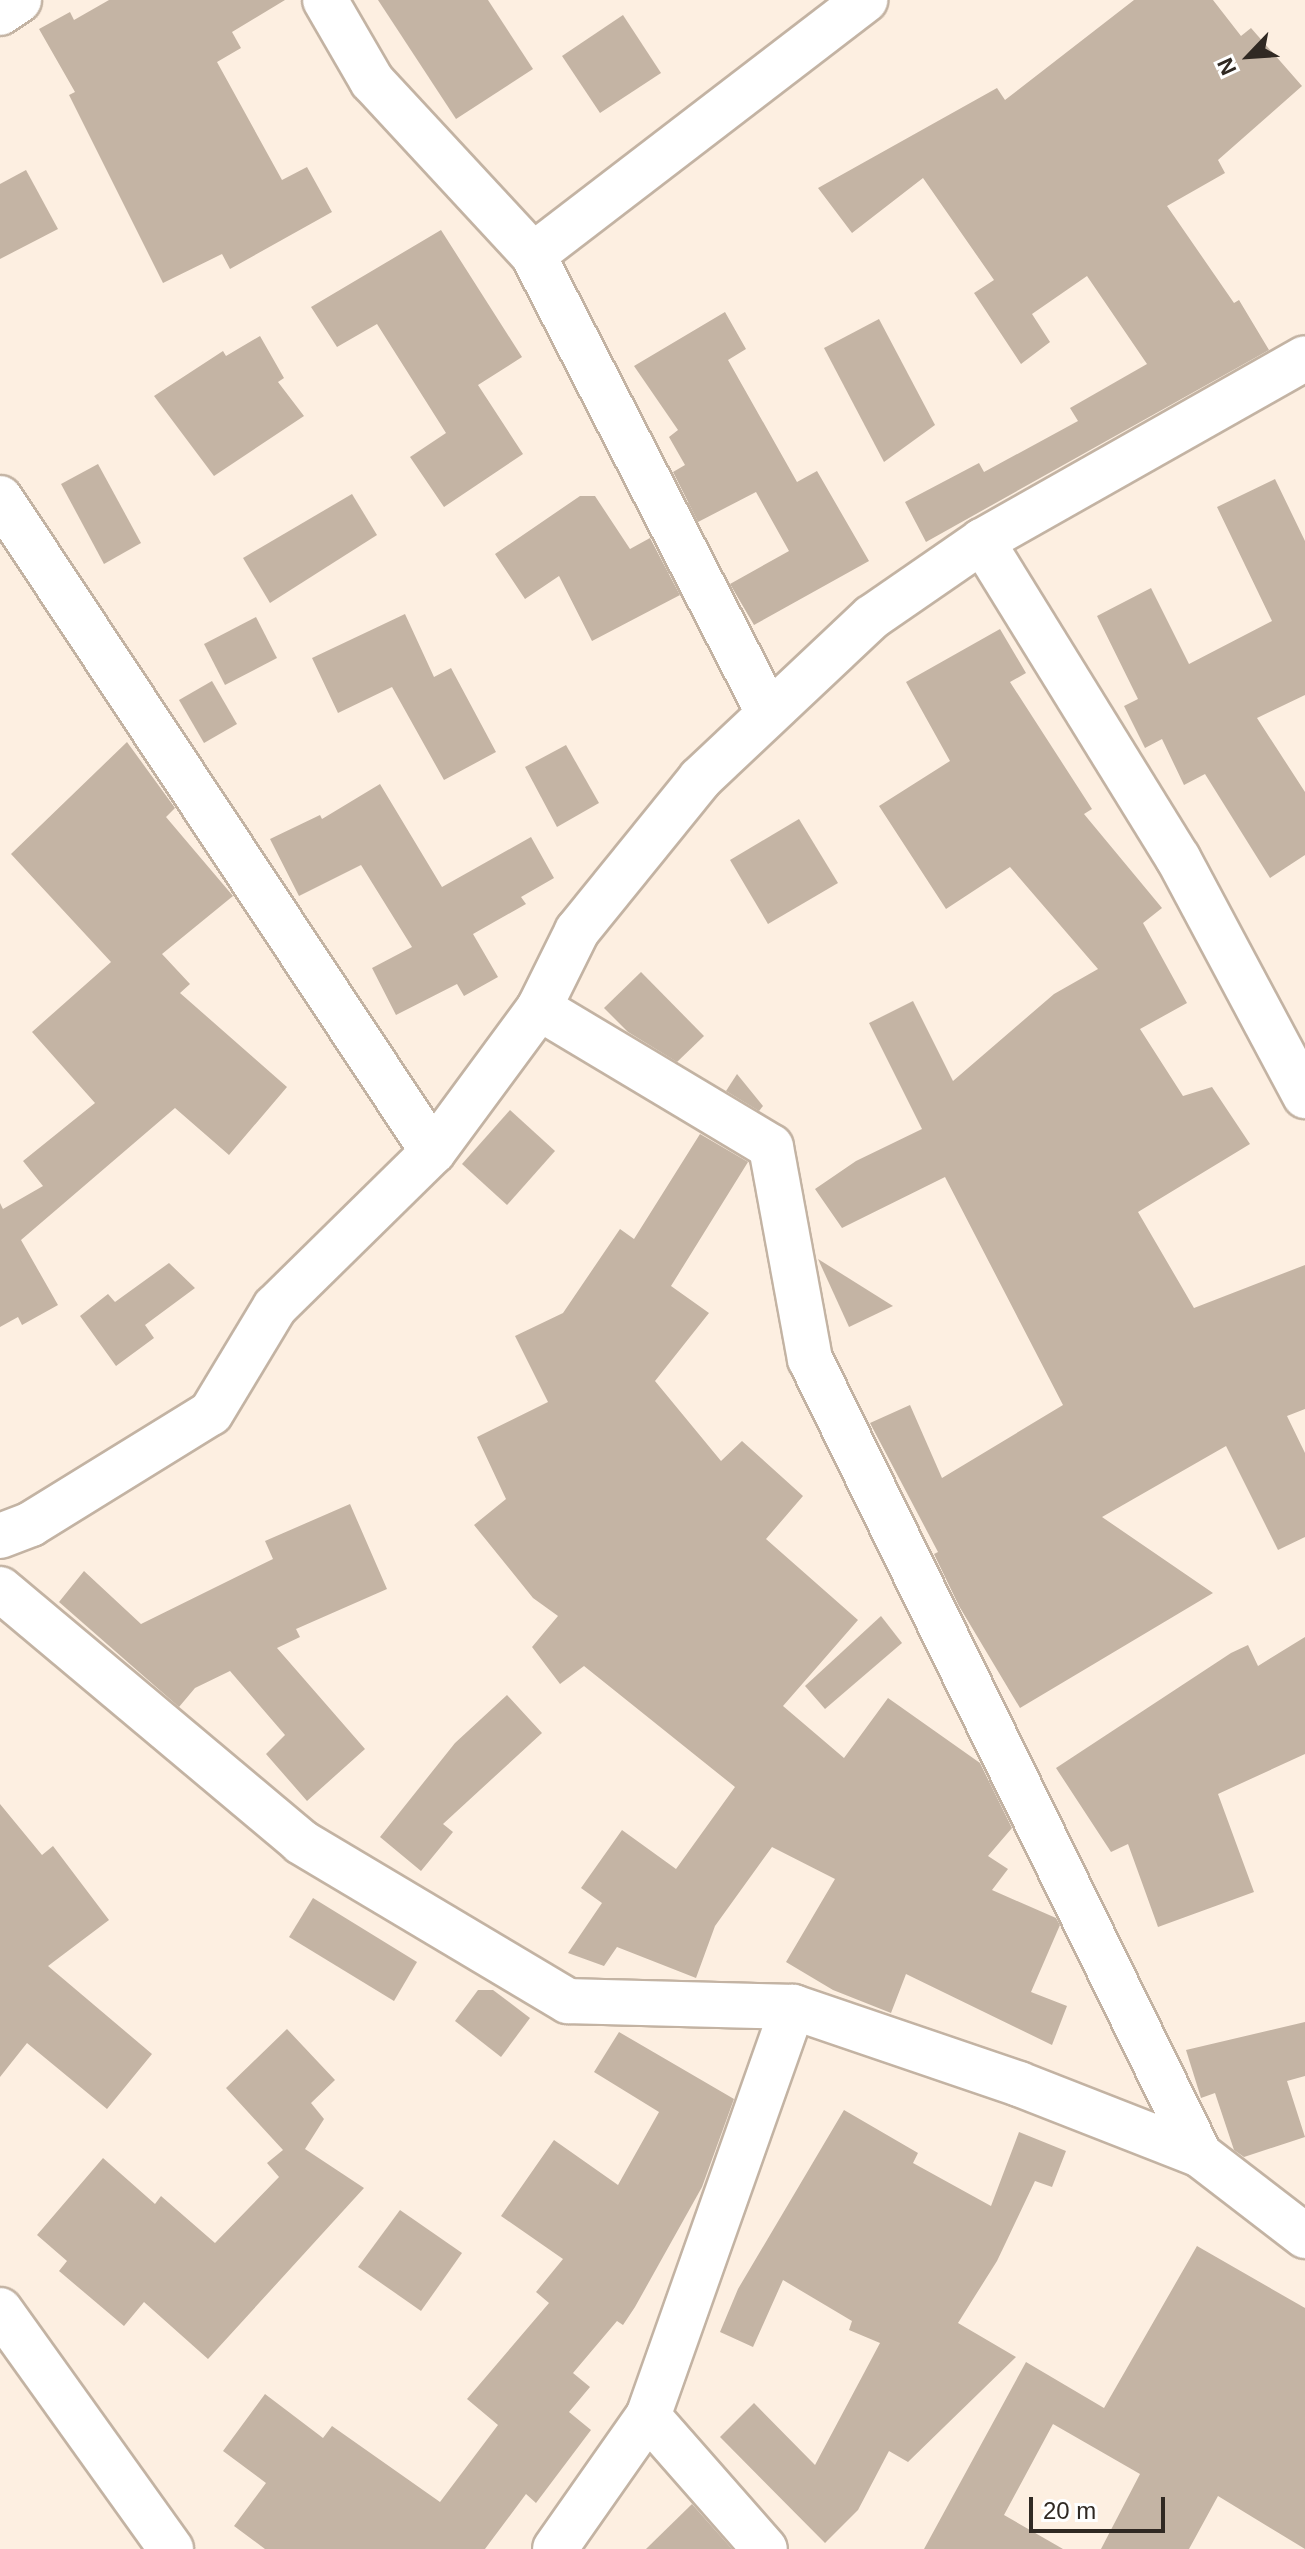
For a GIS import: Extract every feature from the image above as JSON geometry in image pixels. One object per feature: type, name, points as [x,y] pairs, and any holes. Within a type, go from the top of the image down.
[{"type":"street","points":[[0,13],[19,0]]},
{"type":"street","points":[[325,0],[372,81],[533,255],[768,712]]},
{"type":"street","points":[[533,255],[865,0]]},
{"type":"street","points":[[10,1520],[211,1413],[275,1307],[433,1152],[539,1008],[577,931],[700,779],[872,617],[982,541],[1305,358]]},
{"type":"street","points":[[0,498],[433,1152]]},
{"type":"street","points":[[982,541],[1178,858],[1305,1096]]},
{"type":"street","points":[[539,1008],[771,1147],[810,1359],[1200,2155]]},
{"type":"street","points":[[0,1589],[301,1842],[568,2001],[793,2007],[1019,2084],[1200,2155],[1305,2236]]},
{"type":"street","points":[[555,2549],[648,2416],[793,2007]]},
{"type":"street","points":[[0,2310],[171,2549]]},
{"type":"street","points":[[648,2416],[765,2549]]},
{"type":"building","points":[[109,0],[285,0],[232,32],[241,48],[217,62],[282,180],[307,167],[332,212],[230,269],[222,254],[163,283],[69,95],[75,92],[39,29],[70,12],[74,20]]},
{"type":"building","points":[[378,0],[488,0],[533,69],[456,119]]},
{"type":"building","points":[[1134,0],[1213,0],[1241,36],[1251,28],[1302,86],[1218,160],[1225,173],[1167,206],[1234,303],[1239,300],[1269,350],[926,542],[905,502],[979,463],[984,472],[1078,421],[1070,408],[1147,364],[1087,276],[1032,314],[1050,342],[1021,364],[974,293],[994,280],[923,178],[852,233],[818,188],[997,88],[1005,100]]},
{"type":"building","points":[[623,15],[661,73],[600,113],[562,56]]},
{"type":"building","points":[[26,170],[58,229],[0,259],[0,184]]},
{"type":"building","points":[[441,230],[522,357],[478,385],[523,454],[444,507],[410,457],[446,433],[377,324],[337,347],[311,307]]},
{"type":"building","points":[[725,312],[746,349],[728,360],[797,482],[817,471],[869,561],[754,625],[730,584],[789,551],[756,492],[698,522],[673,472],[685,465],[669,437],[678,430],[634,366]]},
{"type":"building","points":[[879,319],[935,425],[884,462],[824,348]]},
{"type":"building","points":[[260,336],[284,378],[278,382],[304,416],[214,476],[154,396],[223,351],[226,356]]},
{"type":"building","points":[[98,464],[141,543],[104,564],[61,484]]},
{"type":"building","points":[[1275,479],[1305,541],[1305,695],[1257,718],[1305,792],[1305,855],[1270,878],[1205,774],[1184,785],[1162,739],[1145,748],[1124,706],[1138,699],[1097,616],[1151,588],[1189,664],[1272,621],[1217,507]]},
{"type":"building","points":[[352,494],[377,535],[270,603],[243,558]]},
{"type":"building","points":[[580,496],[595,496],[630,549],[650,538],[680,595],[592,641],[559,576],[525,599],[495,554]]},
{"type":"building","points":[[405,614],[434,677],[451,668],[496,752],[444,780],[392,687],[338,713],[312,658]]},
{"type":"building","points":[[256,617],[277,658],[225,685],[204,644]]},
{"type":"building","points":[[1000,629],[1026,673],[1010,682],[1092,809],[1084,814],[1162,908],[1143,923],[1187,1003],[1140,1029],[1183,1096],[1212,1087],[1250,1144],[1138,1212],[1194,1308],[1305,1265],[1305,1409],[1287,1416],[1305,1453],[1305,1537],[1278,1550],[1226,1446],[1102,1517],[1213,1593],[1020,1708],[959,1606],[934,1554],[938,1552],[870,1423],[910,1405],[942,1478],[1063,1405],[945,1177],[842,1228],[815,1189],[856,1161],[922,1129],[869,1023],[913,1001],[953,1081],[1054,994],[1098,969],[1010,867],[946,909],[879,806],[950,761],[906,682]]},
{"type":"building","points":[[212,681],[237,724],[204,743],[179,700]]},
{"type":"building","points":[[127,742],[175,808],[166,817],[233,896],[162,954],[190,984],[180,993],[287,1087],[229,1155],[175,1108],[21,1240],[58,1305],[22,1325],[18,1317],[0,1327],[0,1203],[3,1209],[43,1186],[23,1161],[95,1103],[32,1032],[111,962],[11,854]]},
{"type":"building","points":[[566,745],[599,803],[557,827],[525,767]]},
{"type":"building","points":[[380,784],[442,887],[531,837],[554,878],[521,897],[526,904],[473,934],[498,977],[464,996],[457,984],[396,1015],[372,968],[412,947],[361,865],[299,896],[270,839],[320,815],[322,819]]},
{"type":"building","points":[[799,819],[838,883],[768,924],[730,860]]},
{"type":"building","points":[[641,972],[704,1036],[677,1062],[628,1032],[604,1008]]},
{"type":"building","points":[[737,1074],[763,1106],[759,1111],[726,1091]]},
{"type":"building","points":[[510,1110],[555,1151],[507,1205],[462,1164]]},
{"type":"building","points":[[700,1134],[748,1162],[671,1286],[709,1313],[655,1381],[721,1461],[742,1441],[803,1496],[766,1539],[858,1620],[783,1706],[844,1758],[888,1698],[980,1763],[1012,1828],[988,1856],[1008,1869],[992,1890],[1056,1918],[1060,1925],[1031,1992],[1067,2006],[1052,2045],[906,1974],[891,2013],[833,1990],[786,1962],[835,1879],[772,1847],[715,1926],[696,1978],[617,1947],[604,1966],[568,1953],[602,1903],[581,1888],[622,1830],[676,1869],[735,1787],[584,1666],[560,1684],[532,1647],[558,1616],[533,1598],[474,1525],[506,1499],[477,1437],[548,1402],[515,1336],[563,1313],[620,1229],[634,1239]]},
{"type":"building","points":[[818,1259],[893,1306],[849,1327]]},
{"type":"building","points":[[169,1263],[195,1288],[145,1325],[154,1338],[116,1366],[80,1316],[108,1294],[115,1302]]},
{"type":"building","points":[[350,1504],[387,1589],[296,1629],[300,1637],[277,1648],[365,1749],[307,1801],[266,1754],[285,1735],[230,1671],[195,1688],[179,1707],[59,1602],[84,1571],[141,1624],[273,1559],[265,1541]]},
{"type":"building","points":[[881,1616],[902,1643],[825,1709],[805,1686]]},
{"type":"building","points":[[1305,1637],[1305,1754],[1218,1794],[1254,1892],[1158,1927],[1128,1844],[1111,1852],[1056,1768],[1231,1653],[1248,1645],[1258,1666]]},
{"type":"building","points":[[507,1695],[542,1733],[443,1824],[453,1832],[421,1871],[380,1837],[455,1743]]},
{"type":"building","points":[[0,1804],[42,1855],[53,1846],[109,1920],[48,1966],[152,2054],[107,2109],[27,2043],[0,2077]]},
{"type":"building","points":[[313,1898],[417,1962],[394,2001],[289,1937]]},
{"type":"building","points":[[478,1990],[493,1990],[530,2018],[501,2057],[455,2021]]},
{"type":"building","points":[[1305,2022],[1305,2076],[1287,2081],[1305,2137],[1244,2157],[1234,2150],[1215,2093],[1201,2098],[1186,2050]]},
{"type":"building","points":[[287,2029],[335,2080],[311,2103],[324,2119],[305,2149],[364,2188],[208,2359],[144,2302],[124,2326],[59,2271],[67,2261],[37,2235],[103,2158],[155,2204],[161,2196],[215,2243],[279,2177],[267,2163],[283,2150],[226,2088]]},
{"type":"building","points":[[619,2032],[734,2099],[702,2187],[635,2307],[623,2325],[617,2321],[573,2373],[590,2387],[569,2412],[591,2430],[536,2503],[526,2494],[485,2549],[265,2549],[234,2526],[266,2483],[223,2451],[265,2394],[323,2438],[332,2426],[440,2502],[498,2425],[467,2399],[549,2303],[536,2292],[563,2259],[501,2216],[554,2140],[618,2185],[659,2112],[594,2072]]},
{"type":"building","points":[[844,2110],[918,2153],[913,2163],[991,2206],[1019,2132],[1066,2151],[1052,2187],[1035,2181],[997,2261],[958,2323],[1016,2357],[908,2462],[889,2451],[858,2510],[825,2543],[720,2437],[754,2403],[815,2465],[880,2343],[849,2330],[852,2321],[783,2280],[753,2347],[720,2332],[738,2289]]},
{"type":"building","points":[[400,2210],[462,2253],[421,2311],[358,2267]]},
{"type":"building","points":[[1197,2246],[1305,2308],[1305,2549],[1218,2496],[1189,2549],[1101,2549],[1140,2474],[1053,2424],[1004,2515],[1063,2549],[924,2549],[1026,2362],[1104,2408]]},
{"type":"building","points":[[692,2504],[732,2549],[646,2549]]}]
